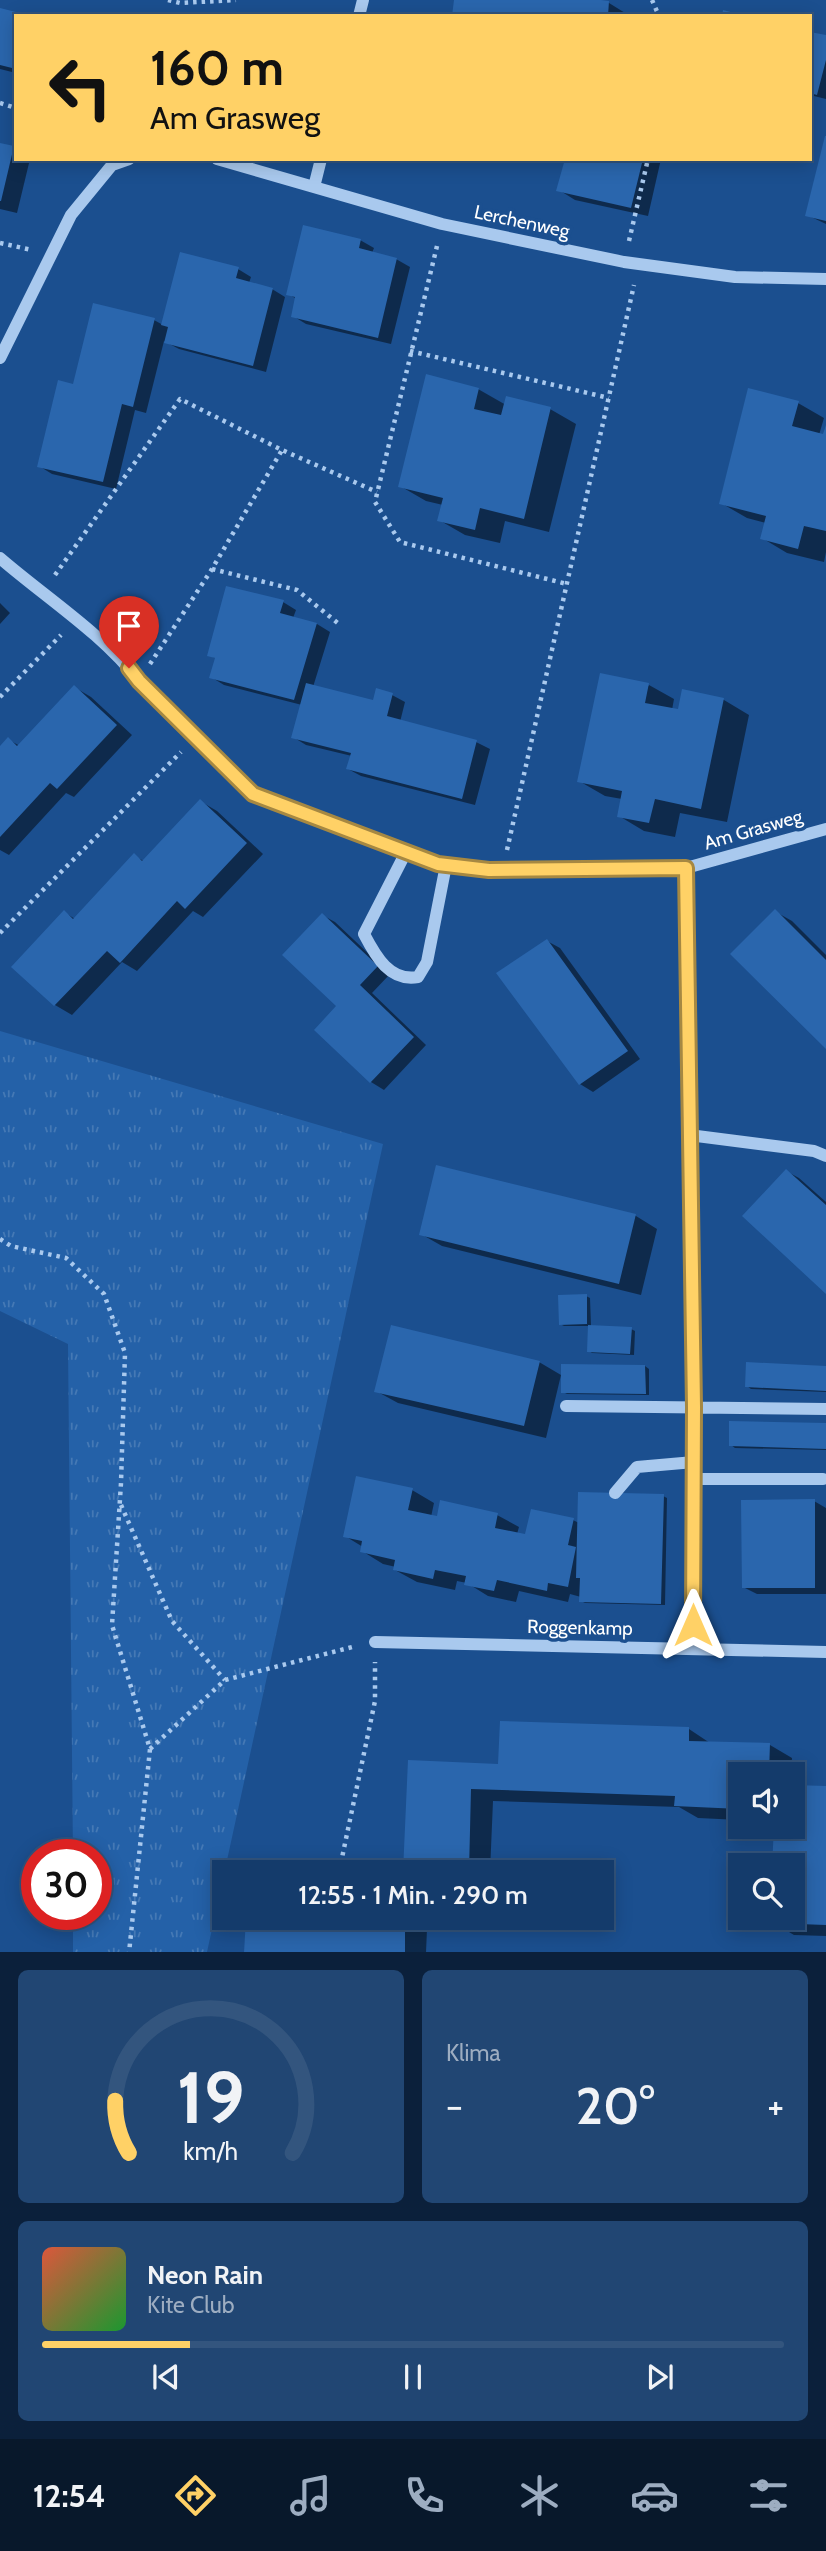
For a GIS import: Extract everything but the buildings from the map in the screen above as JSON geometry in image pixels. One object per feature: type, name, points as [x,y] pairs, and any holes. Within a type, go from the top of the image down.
[{"type":"street","points":[[0,358],[71,215],[112,165],[123,161]]},
{"type":"street","name":"Lerchenweg","points":[[224,161],[442,225],[624,262],[735,277],[826,279]]},
{"type":"street","points":[[314,187],[320,161]]},
{"type":"street","name":"Am Grasweg","points":[[0,558],[129,668],[253,794],[406,852],[446,865],[489,870],[686,868],[826,829]]},
{"type":"street","points":[[406,852],[365,934],[374,952],[393,974],[404,980],[418,977],[427,962],[446,865]]},
{"type":"street","points":[[686,868],[694,1407],[693,1649]]},
{"type":"street","points":[[689,1135],[814,1151],[826,1156]]},
{"type":"street","points":[[566,1406],[826,1409]]},
{"type":"street","points":[[615,1493],[637,1467],[694,1462]]},
{"type":"street","points":[[694,1479],[822,1479]]},
{"type":"street","name":"Roggenkamp","points":[[375,1642],[826,1652]]},
{"type":"path","points":[[168,0],[180,3],[236,0]]},
{"type":"path","points":[[624,262],[648,161]]},
{"type":"path","points":[[442,225],[375,502],[400,542],[567,583]]},
{"type":"path","points":[[0,243],[50,255]]},
{"type":"path","points":[[503,868],[639,264]]},
{"type":"path","points":[[410,351],[609,398]]},
{"type":"path","points":[[42,594],[180,399],[282,450],[377,492]]},
{"type":"path","points":[[139,681],[212,569],[282,450]]},
{"type":"path","points":[[212,569],[296,590],[339,624]]},
{"type":"path","points":[[0,697],[75,620]]},
{"type":"path","points":[[0,933],[196,736]]},
{"type":"path","points":[[0,1239],[11,1246],[66,1258],[104,1294],[125,1353],[120,1503],[112,1625],[150,1749],[129,1952]]},
{"type":"path","points":[[120,1503],[172,1621],[225,1680]]},
{"type":"path","points":[[150,1749],[225,1680],[375,1642],[375,1701],[342,1860]]},
{"type":"green space","points":[[0,1031],[383,1144],[227,1860],[212,1860],[212,1929],[207,1952],[73,1952],[73,1930],[112,1930],[112,1839],[73,1839],[68,1344],[0,1311]]},
{"type":"route","points":[[129,668],[253,794],[438,864],[489,870],[686,868],[694,1407],[693,1625]]}]
